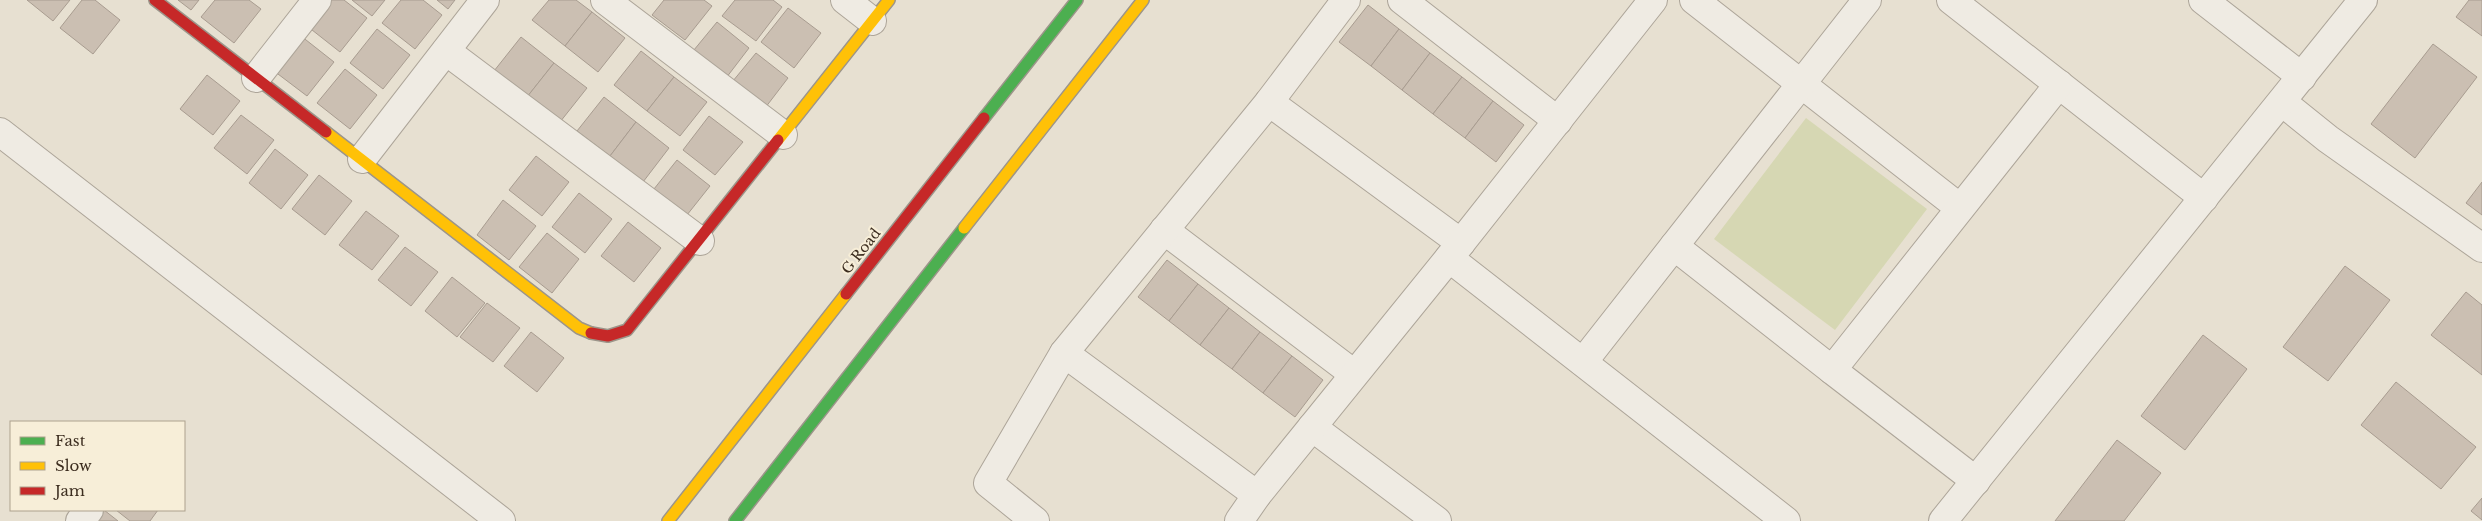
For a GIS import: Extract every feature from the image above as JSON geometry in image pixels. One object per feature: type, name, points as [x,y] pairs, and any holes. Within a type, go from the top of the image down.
[{"type":"street","points":[[155,0],[579,328],[600,336],[613,338],[627,330],[700,241],[880,10],[845,0]]},
{"type":"street","points":[[256,78],[317,0]]},
{"type":"street","points":[[362,159],[485,0]]},
{"type":"street","points":[[605,0],[783,135]]},
{"type":"street","name":"G Road","points":[[668,521],[1077,0]]},
{"type":"street","points":[[743,518],[1143,0]]},
{"type":"street","points":[[1035,521],[988,483],[1064,353],[1269,102],[1346,0]]},
{"type":"street","points":[[1402,0],[1558,121]]},
{"type":"street","points":[[1240,521],[1257,496],[1455,251],[1653,0]]},
{"type":"street","points":[[1694,0],[1960,208]]},
{"type":"street","points":[[1583,362],[1867,0]]},
{"type":"street","points":[[1952,0],[2204,198]]},
{"type":"street","points":[[2203,0],[2302,77]]},
{"type":"street","points":[[1943,521],[2363,0]]},
{"type":"street","points":[[446,51],[700,241]]},
{"type":"street","points":[[1832,370],[2059,84]]},
{"type":"street","points":[[1269,102],[1455,251],[1583,362],[1786,521]]},
{"type":"street","points":[[2282,102],[2328,139],[2482,248]]},
{"type":"street","points":[[0,132],[500,521]]},
{"type":"street","points":[[1164,230],[1354,374]]},
{"type":"street","points":[[1674,246],[1976,481]]},
{"type":"street","points":[[1064,353],[1257,496]]},
{"type":"street","points":[[1312,427],[1437,521]]},
{"type":"street","points":[[80,521],[88,511]]},
{"type":"green space","points":[[1806,118],[1927,209],[1835,330],[1714,239]]},
{"type":"building","points":[[27,0],[70,0],[53,21]]},
{"type":"building","points":[[82,0],[95,0],[120,20],[93,54],[60,28]]},
{"type":"building","points":[[178,0],[199,0],[191,10]]},
{"type":"building","points":[[215,0],[249,0],[261,9],[234,43],[201,17]]},
{"type":"building","points":[[327,0],[344,0],[367,18],[340,52],[307,26]]},
{"type":"building","points":[[352,0],[385,0],[372,16]]},
{"type":"building","points":[[401,0],[423,0],[442,15],[415,49],[382,23]]},
{"type":"building","points":[[437,0],[455,0],[448,9]]},
{"type":"building","points":[[549,0],[576,0],[592,12],[565,46],[532,20]]},
{"type":"building","points":[[664,0],[704,0],[712,6],[685,40],[652,15]]},
{"type":"building","points":[[735,0],[773,0],[782,7],[756,41],[722,16]]},
{"type":"building","points":[[2469,0],[2482,0],[2482,36],[2456,17]]},
{"type":"building","points":[[1368,5],[1399,29],[1371,66],[1339,42]]},
{"type":"building","points":[[788,8],[821,33],[794,68],[761,42]]},
{"type":"building","points":[[592,12],[625,38],[598,72],[565,46]]},
{"type":"building","points":[[717,22],[749,48],[723,82],[689,56]]},
{"type":"building","points":[[377,29],[410,55],[383,89],[350,63]]},
{"type":"building","points":[[1399,29],[1430,53],[1402,90],[1371,66]]},
{"type":"building","points":[[301,36],[334,62],[307,96],[274,71]]},
{"type":"building","points":[[521,37],[554,63],[527,97],[494,71]]},
{"type":"building","points":[[2433,44],[2477,77],[2415,158],[2371,124]]},
{"type":"building","points":[[641,51],[674,77],[647,111],[614,85]]},
{"type":"building","points":[[756,53],[788,78],[762,112],[728,87]]},
{"type":"building","points":[[1430,53],[1462,77],[1433,114],[1402,90]]},
{"type":"building","points":[[554,63],[587,88],[560,122],[527,97]]},
{"type":"building","points":[[345,69],[377,95],[350,129],[317,103]]},
{"type":"building","points":[[207,75],[240,101],[213,135],[180,109]]},
{"type":"building","points":[[674,77],[707,102],[680,136],[647,111]]},
{"type":"building","points":[[1462,77],[1493,101],[1465,138],[1433,114]]},
{"type":"building","points":[[604,97],[636,122],[610,156],[577,131]]},
{"type":"building","points":[[1493,101],[1524,125],[1496,162],[1465,138]]},
{"type":"building","points":[[241,115],[274,140],[247,174],[214,148]]},
{"type":"building","points":[[709,116],[743,142],[715,175],[683,150]]},
{"type":"building","points":[[636,122],[669,148],[643,182],[610,156]]},
{"type":"building","points":[[275,149],[308,175],[281,209],[249,183]]},
{"type":"building","points":[[536,156],[569,182],[542,216],[509,190]]},
{"type":"building","points":[[677,160],[710,186],[683,220],[650,194]]},
{"type":"building","points":[[319,175],[352,201],[325,235],[292,209]]},
{"type":"building","points":[[2482,182],[2482,215],[2466,203]]},
{"type":"building","points":[[579,193],[612,219],[585,253],[552,227]]},
{"type":"building","points":[[503,200],[536,226],[509,260],[477,235]]},
{"type":"building","points":[[366,211],[399,236],[372,270],[339,245]]},
{"type":"building","points":[[628,222],[661,248],[634,282],[601,256]]},
{"type":"building","points":[[547,233],[579,259],[552,293],[519,267]]},
{"type":"building","points":[[405,247],[438,272],[411,306],[378,280]]},
{"type":"building","points":[[1167,260],[1198,284],[1169,321],[1138,297]]},
{"type":"building","points":[[2345,266],[2390,300],[2328,381],[2283,347]]},
{"type":"building","points":[[452,277],[485,303],[457,337],[425,311]]},
{"type":"building","points":[[1198,284],[1229,308],[1200,345],[1169,321]]},
{"type":"building","points":[[2466,292],[2482,305],[2482,375],[2431,335]]},
{"type":"building","points":[[487,303],[520,328],[493,362],[460,337]]},
{"type":"building","points":[[1229,308],[1260,332],[1232,369],[1200,345]]},
{"type":"building","points":[[531,332],[564,358],[537,392],[504,366]]},
{"type":"building","points":[[1260,332],[1292,356],[1263,393],[1232,369]]},
{"type":"building","points":[[2203,335],[2247,369],[2185,450],[2141,416]]},
{"type":"building","points":[[1292,356],[1323,380],[1295,417],[1263,393]]},
{"type":"building","points":[[2396,382],[2476,447],[2441,489],[2361,425]]},
{"type":"building","points":[[2117,440],[2161,473],[2124,521],[2055,521]]},
{"type":"building","points":[[2482,498],[2482,520],[2471,511]]},
{"type":"building","points":[[99,511],[105,511],[118,521],[91,521]]},
{"type":"building","points":[[117,511],[157,511],[150,521],[130,521]]},
{"type":"traffic: fast","points":[[984,118],[1077,0]]},
{"type":"traffic: fast","points":[[735,521],[964,228]]},
{"type":"traffic: slow","points":[[778,140],[889,0]]},
{"type":"traffic: slow","points":[[964,228],[1143,0]]},
{"type":"traffic: slow","points":[[326,132],[579,328],[591,333]]},
{"type":"traffic: slow","points":[[668,521],[846,294]]},
{"type":"traffic: jam","points":[[155,0],[326,132]]},
{"type":"traffic: jam","points":[[846,294],[984,118]]},
{"type":"traffic: jam","points":[[591,333],[608,336],[627,330],[778,140]]}]
